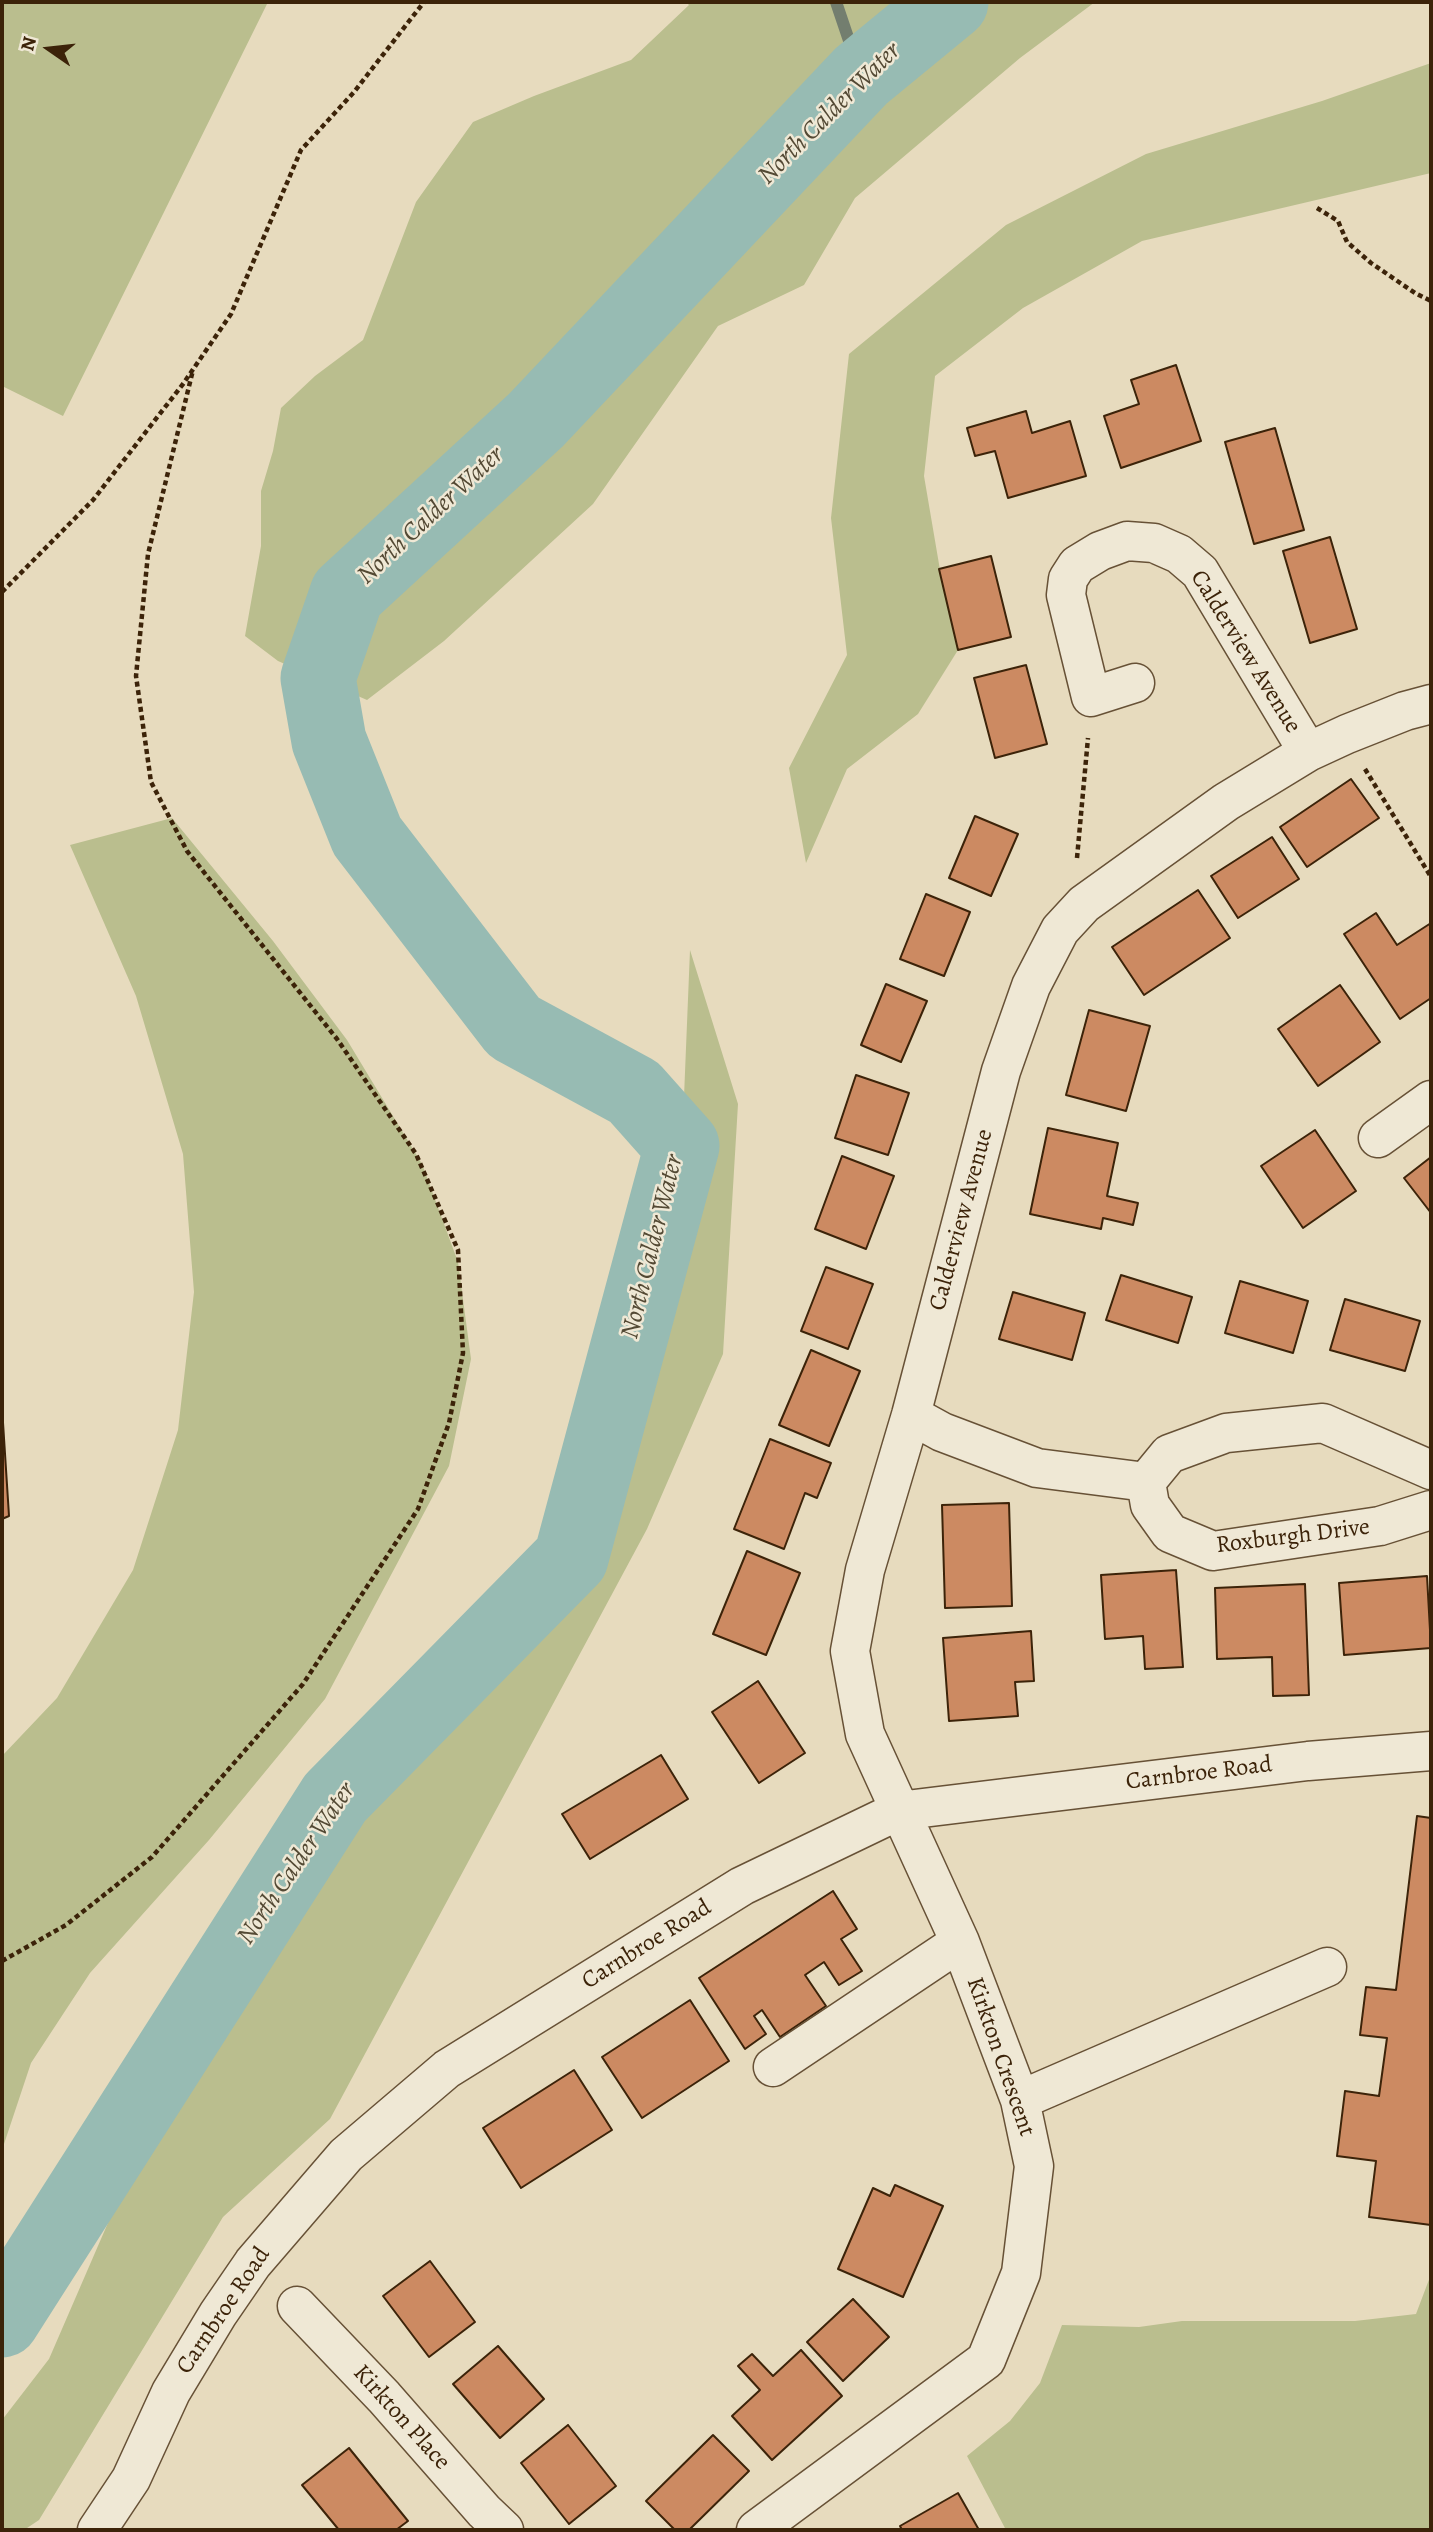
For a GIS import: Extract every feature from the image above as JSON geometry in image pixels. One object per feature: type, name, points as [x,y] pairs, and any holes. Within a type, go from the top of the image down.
[{"type":"street","name":"Calderview Avenue","points":[[1091,697],[1066,595],[1068,579],[1077,565],[1100,551],[1127,541],[1154,543],[1179,555],[1200,572],[1308,752]]},
{"type":"street","points":[[1091,697],[1135,682]]},
{"type":"street","name":"Calderview Avenue","points":[[898,1811],[865,1734],[850,1651],[865,1570],[911,1415],[1001,1071],[1031,986],[1060,930],[1084,904],[1226,802],[1308,752],[1405,711],[1431,704]]},
{"type":"street","points":[[1378,1138],[1431,1100]]},
{"type":"street","points":[[911,1415],[942,1432],[1037,1468],[1146,1482],[1169,1454],[1226,1433],[1323,1423],[1431,1470]]},
{"type":"street","name":"Roxburgh Drive","points":[[1146,1482],[1150,1505],[1170,1533],[1213,1551],[1380,1526],[1431,1510]]},
{"type":"street","name":"Carnbroe Road","points":[[97,2530],[131,2479],[171,2392],[218,2314],[253,2263],[346,2155],[447,2069],[742,1886],[898,1811],[1308,1761],[1431,1751]]},
{"type":"street","name":"Kirkton Crescent","points":[[756,2530],[986,2360],[1021,2273],[1034,2165],[1020,2100],[960,1942],[898,1811]]},
{"type":"street","points":[[773,2067],[960,1942]]},
{"type":"street","points":[[1020,2100],[1327,1967]]},
{"type":"street","name":"Kirkton Place","points":[[297,2306],[384,2397],[503,2530]]},
{"type":"path","points":[[2,592],[93,500],[192,370],[231,314],[301,150],[354,92],[424,2]]},
{"type":"path","points":[[1317,208],[1338,221],[1348,242],[1371,263],[1431,301]]},
{"type":"path","points":[[2,1961],[66,1925],[152,1857],[303,1684],[418,1509],[449,1423],[463,1353],[458,1250],[416,1154],[337,1038],[187,851],[151,782],[136,676],[148,554],[192,370]]},
{"type":"path","points":[[1076,862],[1091,697]]},
{"type":"path","points":[[1347,734],[1354,751],[1431,877]]},
{"type":"green space","points":[[2,2],[268,2],[63,416],[2,386]]},
{"type":"green space","points":[[686,2],[1095,2],[1020,58],[855,198],[804,285],[718,326],[593,504],[444,641],[367,700],[278,661],[245,636],[261,546],[261,491],[273,451],[281,408],[315,376],[363,340],[416,202],[473,122],[631,60],[689,5]]},
{"type":"green space","points":[[1431,63],[1431,173],[1142,241],[1023,308],[935,376],[924,476],[940,570],[958,650],[918,714],[847,769],[806,863],[789,768],[847,655],[831,518],[849,354],[1006,225],[1146,154],[1322,101]]},
{"type":"green space","points":[[172,818],[273,941],[347,1040],[422,1164],[458,1262],[471,1359],[449,1466],[325,1699],[209,1840],[90,1973],[31,2063],[2,2150],[2,1756],[57,1698],[133,1570],[178,1430],[194,1292],[183,1154],[136,996],[70,845]]},
{"type":"green space","points":[[690,950],[738,1104],[723,1354],[647,1529],[330,2119],[223,2217],[39,2520],[24,2530],[2,2530],[2,2420],[49,2359],[130,2172],[318,1848],[539,1623],[635,1376],[679,1219]]},
{"type":"green space","points":[[1430,2277],[1431,2530],[1006,2530],[967,2456],[1010,2421],[1040,2383],[1062,2325],[1139,2327],[1182,2321],[1355,2321],[1416,2314]]},
{"type":"building","points":[[1176,365],[1201,441],[1121,468],[1104,416],[1139,404],[1131,380]]},
{"type":"building","points":[[1026,411],[1032,433],[1070,421],[1086,476],[1008,498],[995,451],[975,456],[967,428]]},
{"type":"building","points":[[1275,428],[1304,530],[1254,544],[1225,442]]},
{"type":"building","points":[[1330,537],[1357,629],[1310,643],[1283,551]]},
{"type":"building","points":[[991,556],[1011,637],[958,650],[939,569]]},
{"type":"building","points":[[1026,665],[1047,744],[995,758],[974,678]]},
{"type":"building","points":[[1351,779],[1379,818],[1307,867],[1280,827]]},
{"type":"building","points":[[975,816],[1018,834],[991,896],[949,878]]},
{"type":"building","points":[[1272,837],[1299,879],[1238,918],[1211,876]]},
{"type":"building","points":[[1198,890],[1230,938],[1144,995],[1112,947]]},
{"type":"building","points":[[926,894],[970,912],[944,976],[900,959]]},
{"type":"building","points":[[1376,913],[1397,945],[1431,923],[1431,998],[1400,1019],[1344,934]]},
{"type":"building","points":[[886,984],[927,1001],[901,1062],[861,1045]]},
{"type":"building","points":[[1340,985],[1380,1042],[1318,1086],[1278,1029]]},
{"type":"building","points":[[1089,1010],[1150,1026],[1126,1111],[1066,1095]]},
{"type":"building","points":[[856,1075],[909,1093],[888,1155],[835,1138]]},
{"type":"building","points":[[1048,1128],[1118,1143],[1107,1196],[1138,1203],[1133,1225],[1103,1218],[1101,1229],[1030,1214]]},
{"type":"building","points":[[1315,1130],[1356,1191],[1303,1228],[1261,1166]]},
{"type":"building","points":[[842,1156],[894,1176],[866,1249],[815,1229]]},
{"type":"building","points":[[1431,1157],[1431,1213],[1404,1178]]},
{"type":"building","points":[[826,1267],[873,1284],[848,1349],[801,1331]]},
{"type":"building","points":[[1121,1275],[1192,1297],[1178,1343],[1106,1320]]},
{"type":"building","points":[[1240,1281],[1308,1301],[1293,1353],[1225,1333]]},
{"type":"building","points":[[1013,1292],[1085,1313],[1072,1360],[999,1339]]},
{"type":"building","points":[[1345,1299],[1420,1321],[1405,1371],[1330,1350]]},
{"type":"building","points":[[811,1350],[860,1371],[829,1446],[779,1425]]},
{"type":"building","points":[[2,1407],[9,1516],[2,1519]]},
{"type":"building","points":[[770,1439],[831,1463],[817,1498],[805,1493],[784,1549],[734,1529]]},
{"type":"building","points":[[1009,1503],[1012,1606],[945,1608],[942,1505]]},
{"type":"building","points":[[747,1551],[800,1573],[766,1655],[713,1634]]},
{"type":"building","points":[[1176,1570],[1183,1667],[1145,1669],[1143,1636],[1105,1639],[1101,1575]]},
{"type":"building","points":[[1427,1576],[1431,1648],[1344,1655],[1339,1583]]},
{"type":"building","points":[[1305,1584],[1309,1695],[1273,1696],[1272,1657],[1217,1659],[1215,1588]]},
{"type":"building","points":[[1031,1631],[1034,1681],[1015,1682],[1018,1716],[949,1721],[943,1638]]},
{"type":"building","points":[[758,1681],[805,1753],[759,1783],[712,1712]]},
{"type":"building","points":[[661,1755],[688,1799],[590,1859],[562,1814]]},
{"type":"building","points":[[1417,1816],[1431,1818],[1431,2225],[1369,2217],[1376,2161],[1337,2156],[1345,2091],[1379,2096],[1387,2038],[1360,2035],[1366,1987],[1396,1990]]},
{"type":"building","points":[[833,1891],[857,1929],[841,1939],[862,1971],[839,1985],[824,1962],[805,1975],[826,2006],[780,2037],[762,2010],[754,2016],[766,2034],[745,2049],[699,1978]]},
{"type":"building","points":[[690,2000],[729,2061],[642,2118],[602,2057]]},
{"type":"building","points":[[574,2070],[612,2130],[521,2188],[483,2128]]},
{"type":"building","points":[[895,2185],[943,2206],[903,2297],[838,2269],[873,2188],[890,2196]]},
{"type":"building","points":[[430,2261],[475,2322],[429,2357],[383,2296]]},
{"type":"building","points":[[853,2299],[889,2337],[843,2381],[807,2342]]},
{"type":"building","points":[[498,2346],[544,2399],[500,2438],[453,2384]]},
{"type":"building","points":[[801,2350],[842,2396],[772,2460],[732,2416],[760,2390],[738,2366],[752,2354],[773,2376]]},
{"type":"building","points":[[568,2425],[616,2486],[569,2524],[521,2463]]},
{"type":"building","points":[[713,2435],[749,2471],[689,2530],[675,2530],[646,2501]]},
{"type":"building","points":[[349,2448],[408,2521],[396,2530],[339,2530],[302,2485]]},
{"type":"building","points":[[958,2493],[979,2530],[902,2530],[900,2526]]},
{"type":"waterway","points":[[836,2],[861,76]]},
{"type":"waterway","name":"North Calder Water","points":[[2,2320],[335,1798],[571,1558],[682,1146],[634,1092],[514,1027],[367,836],[329,741],[318,678],[347,594],[536,420],[861,76],[951,2]]}]
